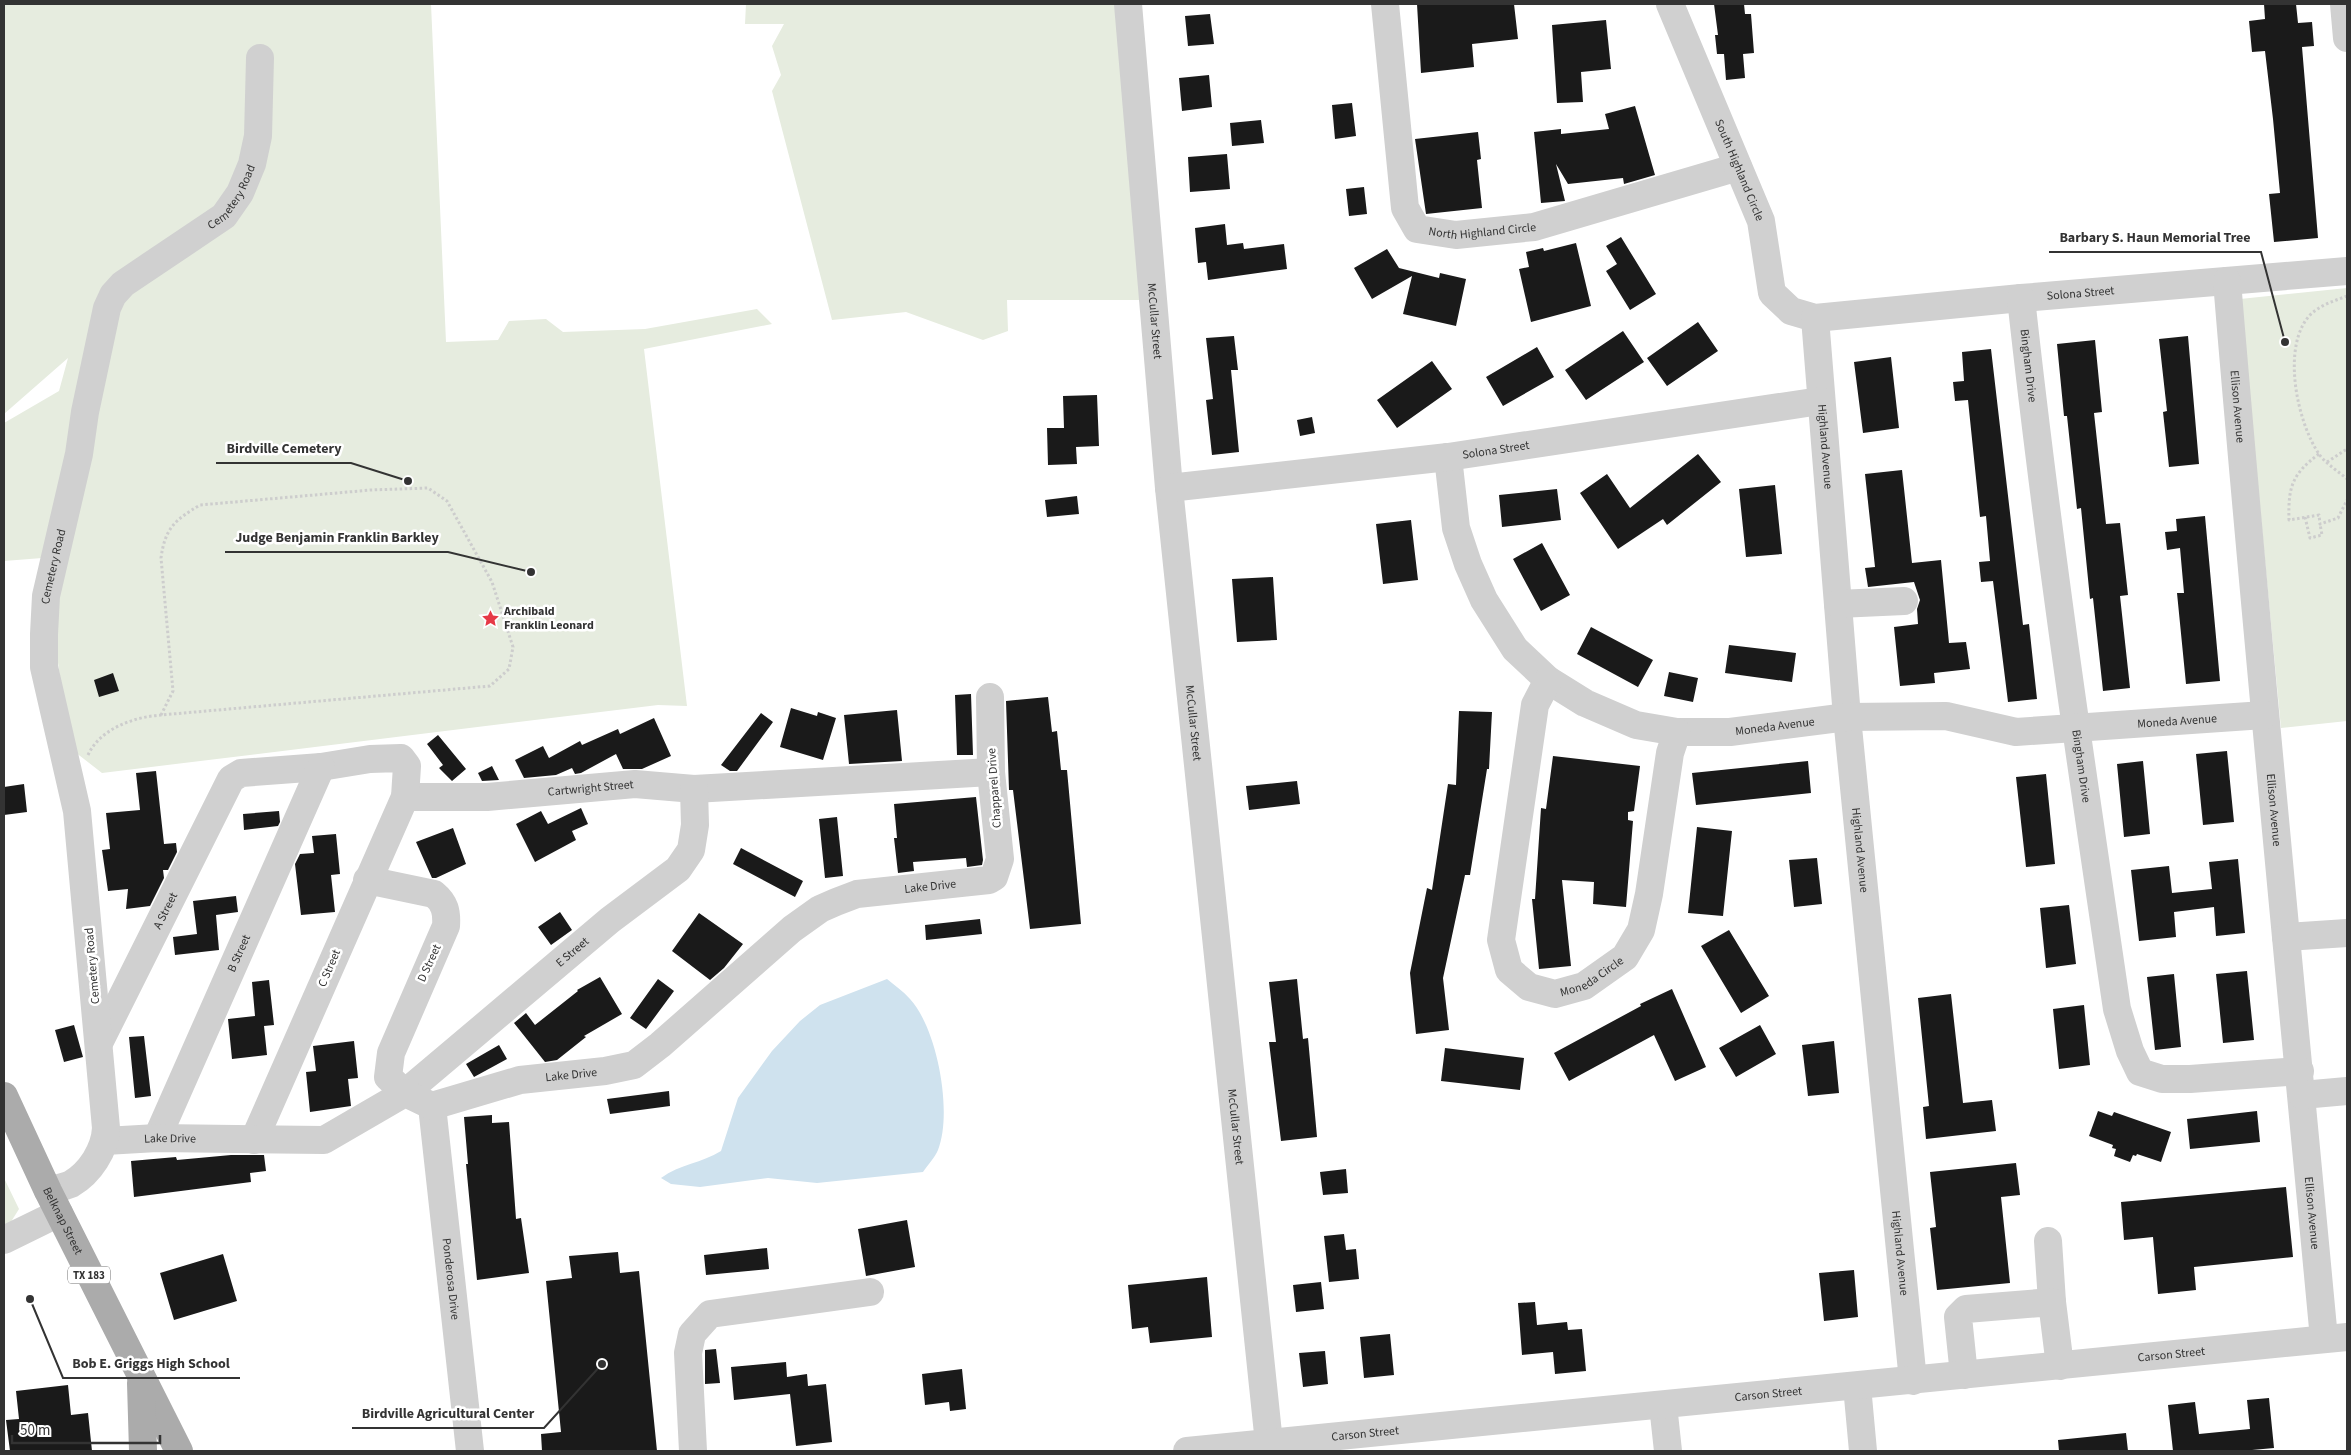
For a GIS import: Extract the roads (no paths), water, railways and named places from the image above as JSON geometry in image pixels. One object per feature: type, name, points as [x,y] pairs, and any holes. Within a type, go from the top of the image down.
[{"type":"main road","name":"Belknap Street","points":[[4,1096],[53,1202],[141,1379],[180,1451]]},
{"type":"main road","points":[[141,1379],[142,1451]]},
{"type":"street","name":"McCullar Street","points":[[1128,4],[1169,488],[1269,1443]]},
{"type":"street","name":"North Highland Circle","points":[[1385,4],[1405,208],[1417,229],[1456,235],[1534,227],[1738,167]]},
{"type":"street","name":"South Highland Circle","points":[[1670,4],[1761,221],[1772,294],[1791,311],[1815,318]]},
{"type":"street","points":[[2344,4],[2347,38]]},
{"type":"street","name":"Cemetery Road","points":[[105,1141],[106,1128],[99,1043],[77,811],[44,667],[46,596],[79,454],[84,412],[107,308],[113,295],[123,284],[224,216],[240,193],[252,164],[258,136],[260,58]]},
{"type":"street","name":"Solona Street","points":[[1815,318],[2021,298],[2347,271]]},
{"type":"street","name":"Ellison Avenue","points":[[2227,281],[2264,715],[2301,1083],[2336,1338]]},
{"type":"street","name":"Bingham Drive","points":[[2021,298],[2031,395],[2076,730],[2117,1009],[2130,1051],[2140,1072],[2162,1079],[2301,1083]]},
{"type":"street","name":"Highland Avenue","points":[[1815,318],[1820,401],[1847,718],[1913,1381]]},
{"type":"street","name":"Solona Street","points":[[1169,488],[1448,457],[1820,401]]},
{"type":"street","name":"Moneda Avenue","points":[[1448,457],[1456,528],[1468,564],[1484,600],[1515,649],[1548,680],[1585,704],[1636,725],[1676,732],[1730,732],[1847,718],[1946,716],[2016,732],[2076,730],[2264,715]]},
{"type":"street","points":[[1838,604],[1904,601]]},
{"type":"street","name":"Moneda Circle","points":[[1548,680],[1535,705],[1501,940],[1509,970],[1529,987],[1556,994],[1584,986],[1624,957],[1641,930],[1649,894],[1670,752],[1676,732]]},
{"type":"street","name":"Chapparel Drive","points":[[990,698],[991,772],[1000,860],[994,877]]},
{"type":"street","points":[[321,767],[370,759],[400,758],[407,766],[405,797]]},
{"type":"street","name":"A Street","points":[[99,1043],[231,779],[241,772],[321,767]]},
{"type":"street","name":"B Street","points":[[157,1138],[321,767]]},
{"type":"street","name":"Cartwright Street","points":[[405,797],[488,796],[635,784],[694,789],[991,772]]},
{"type":"street","name":"E Street","points":[[405,1094],[610,920],[678,869],[691,850],[695,825],[694,789]]},
{"type":"street","name":"C Street","points":[[254,1140],[405,797]]},
{"type":"street","name":"Lake Drive","points":[[432,1106],[520,1080],[605,1071],[634,1065],[660,1045],[792,928],[820,909],[857,894],[989,880],[994,877]]},
{"type":"street","name":"D Street","points":[[367,880],[434,894],[443,901],[447,915],[446,926],[391,1053],[388,1077],[405,1094]]},
{"type":"street","points":[[2286,937],[2347,933]]},
{"type":"street","points":[[2301,1083],[2347,1091]]},
{"type":"street","points":[[405,1094],[432,1106]]},
{"type":"street","name":"Lake Drive","points":[[105,1141],[157,1138],[324,1140],[405,1094]]},
{"type":"street","name":"Ponderosa Drive","points":[[432,1106],[470,1451]]},
{"type":"street","points":[[4,1240],[53,1202],[87,1170],[105,1141]]},
{"type":"street","points":[[2048,1241],[2052,1302],[2060,1366]]},
{"type":"street","points":[[693,1451],[688,1353],[692,1334],[704,1319],[710,1314],[870,1292]]},
{"type":"street","points":[[1964,1375],[1958,1317],[1963,1310],[2052,1302]]},
{"type":"street","name":"Carson Street","points":[[1188,1451],[1269,1443],[1340,1444],[1663,1405],[2336,1338]]},
{"type":"street","points":[[1856,1386],[1863,1451]]},
{"type":"street","points":[[1663,1405],[1668,1451]]},
{"type":"water","points":[[887,979],[910,999],[920,1012],[928,1029],[940,1071],[944,1114],[942,1134],[937,1153],[923,1172],[817,1183],[768,1178],[700,1187],[671,1184],[661,1178],[668,1173],[721,1151],[738,1098],[772,1051],[800,1021],[820,1005]]},
{"type":"place","name":"Barbary S. Haun Memorial Tree","points":[[2285,342]]},
{"type":"place","name":"Birdville Cemetery","points":[[408,481]]},
{"type":"place","name":"Judge Benjamin Franklin Barkley","points":[[531,572]]},
{"type":"place","name":"Archibald Franklin Leonard","points":[[490,618]]},
{"type":"place","name":"Bob E. Griggs High School","points":[[30,1299]]},
{"type":"place","name":"Birdville Agricultural Center","points":[[602,1364]]}]
